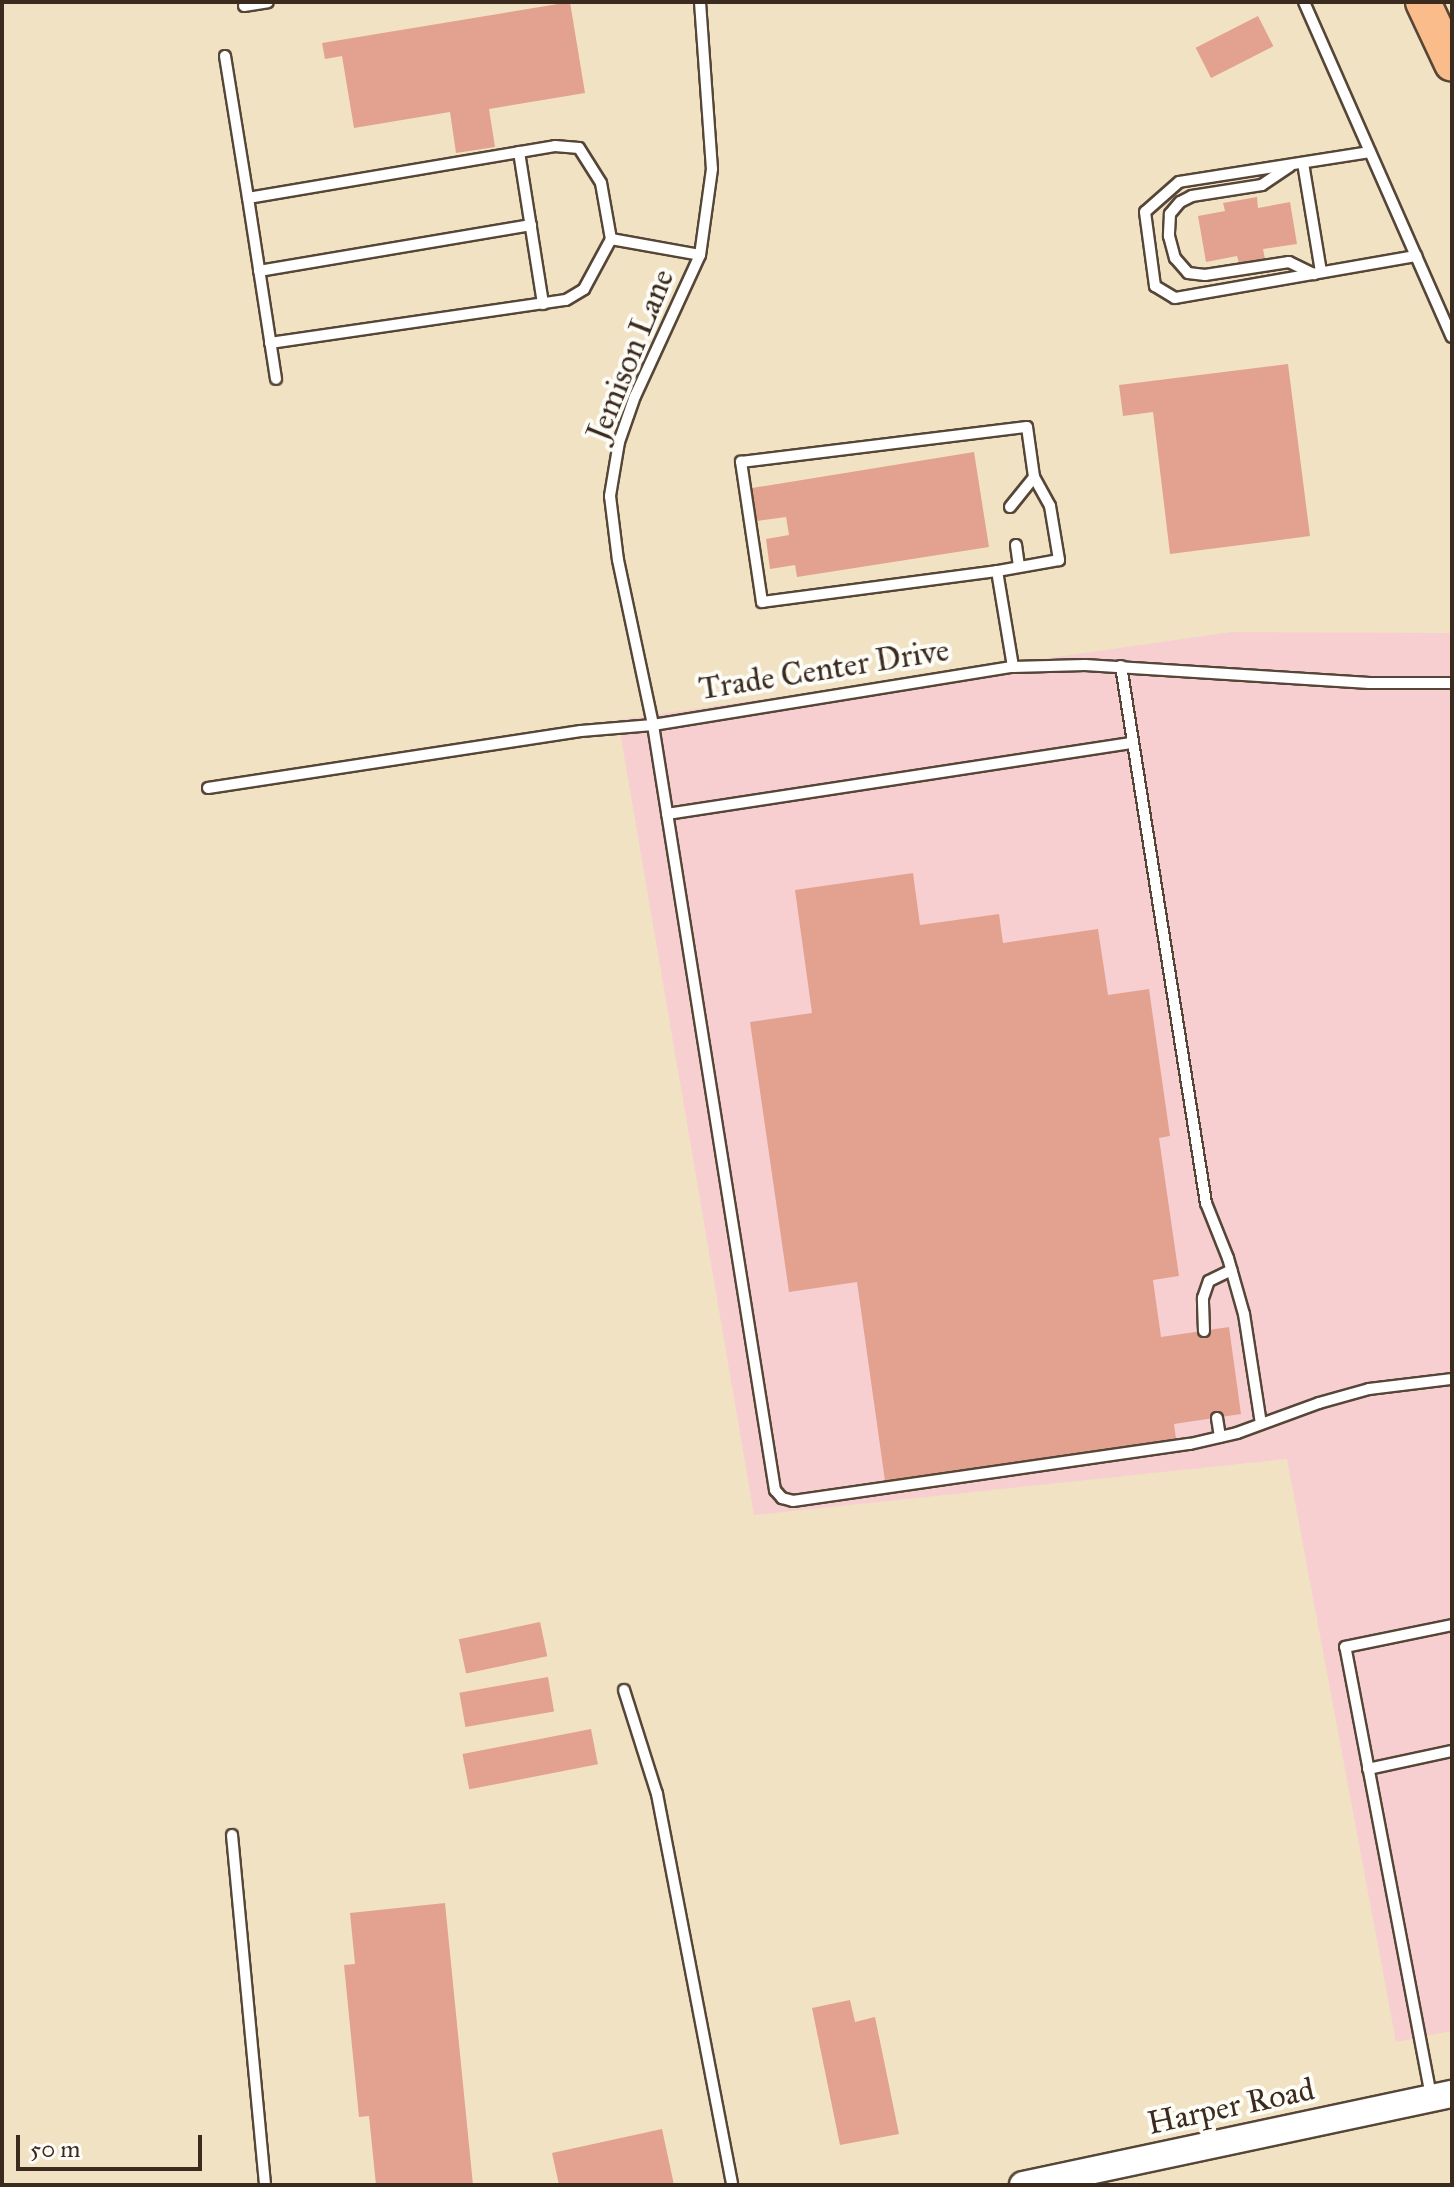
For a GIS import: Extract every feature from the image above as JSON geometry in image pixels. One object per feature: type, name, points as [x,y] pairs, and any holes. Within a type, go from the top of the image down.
[{"type":"highway","points":[[1423,2],[1452,64]]},
{"type":"street","name":"Harper Road","points":[[1023,2185],[1442,2096]]},
{"type":"lane","points":[[244,6],[268,2]]},
{"type":"lane","name":"Jemison Lane","points":[[700,2],[712,169],[700,255],[635,396],[619,442],[610,496],[618,560],[653,725],[775,1490],[782,1498],[793,1501],[1220,1437]]},
{"type":"lane","points":[[1304,2],[1452,337]]},
{"type":"lane","points":[[225,56],[276,379]]},
{"type":"lane","points":[[248,198],[555,146],[579,148],[601,183],[611,239],[584,289],[566,300],[270,343]]},
{"type":"lane","points":[[519,152],[543,304]]},
{"type":"lane","points":[[1370,152],[1179,182],[1145,212],[1155,286],[1175,298],[1416,256]]},
{"type":"lane","points":[[1297,164],[1317,273]]},
{"type":"lane","points":[[1297,164],[1262,185],[1192,196],[1180,202],[1170,214],[1169,236],[1175,258],[1188,273],[1205,275],[1289,262],[1317,273]]},
{"type":"lane","points":[[259,271],[531,225]]},
{"type":"lane","points":[[611,239],[700,255]]},
{"type":"lane","points":[[1027,427],[1034,477],[1050,506],[1059,560],[1019,566],[762,602],[741,462],[1027,427]]},
{"type":"lane","points":[[1010,507],[1034,477]]},
{"type":"lane","points":[[1016,545],[1019,566]]},
{"type":"lane","points":[[997,571],[1013,667]]},
{"type":"lane","points":[[1121,666],[1206,1203],[1232,1270],[1244,1314],[1261,1424]]},
{"type":"lane","name":"Trade Center Drive","points":[[208,788],[581,731],[653,725],[1013,667],[1121,666],[1369,683],[1452,683]]},
{"type":"lane","points":[[667,814],[1133,743]]},
{"type":"lane","points":[[1204,1331],[1203,1298],[1209,1281],[1232,1270]]},
{"type":"lane","points":[[1217,1418],[1220,1437],[1369,1389],[1452,1379]]},
{"type":"lane","points":[[1442,2096],[1368,1769],[1345,1647],[1452,1625]]},
{"type":"lane","points":[[624,1690],[657,1794],[729,2184]]},
{"type":"lane","points":[[1368,1769],[1452,1751]]},
{"type":"lane","points":[[232,1835],[265,2185]]},
{"type":"shaded area","points":[[1231,632],[1452,633],[1452,2031],[1396,2042],[1287,1459],[754,1515],[618,720]]},
{"type":"building","points":[[570,2],[585,93],[489,109],[495,147],[456,153],[450,112],[354,128],[342,56],[325,59],[322,43]]},
{"type":"building","points":[[1258,16],[1273,46],[1211,78],[1196,48]]},
{"type":"building","points":[[1257,197],[1258,208],[1290,202],[1297,244],[1263,249],[1265,259],[1239,263],[1237,256],[1206,262],[1198,216],[1225,211],[1223,203]]},
{"type":"building","points":[[1288,364],[1310,536],[1170,554],[1153,412],[1123,416],[1119,385]]},
{"type":"building","points":[[974,452],[989,547],[797,577],[795,565],[770,569],[766,539],[789,535],[786,517],[757,521],[752,488]]},
{"type":"building","points":[[913,873],[920,925],[999,914],[1003,943],[1098,929],[1108,995],[1149,989],[1170,1136],[1159,1138],[1179,1276],[1153,1280],[1161,1337],[1229,1327],[1241,1414],[1174,1424],[1176,1439],[885,1481],[857,1282],[789,1292],[750,1022],[812,1013],[795,890]]},
{"type":"building","points":[[540,1622],[547,1656],[466,1673],[459,1639]]},
{"type":"building","points":[[548,1677],[554,1711],[465,1727],[459,1693]]},
{"type":"building","points":[[591,1729],[598,1764],[469,1789],[462,1754]]},
{"type":"building","points":[[445,1903],[473,2185],[376,2185],[369,2116],[359,2117],[344,1965],[355,1964],[350,1913]]},
{"type":"building","points":[[850,2000],[855,2022],[875,2017],[899,2134],[840,2145],[812,2008]]},
{"type":"building","points":[[662,2129],[674,2185],[559,2185],[552,2153]]}]
